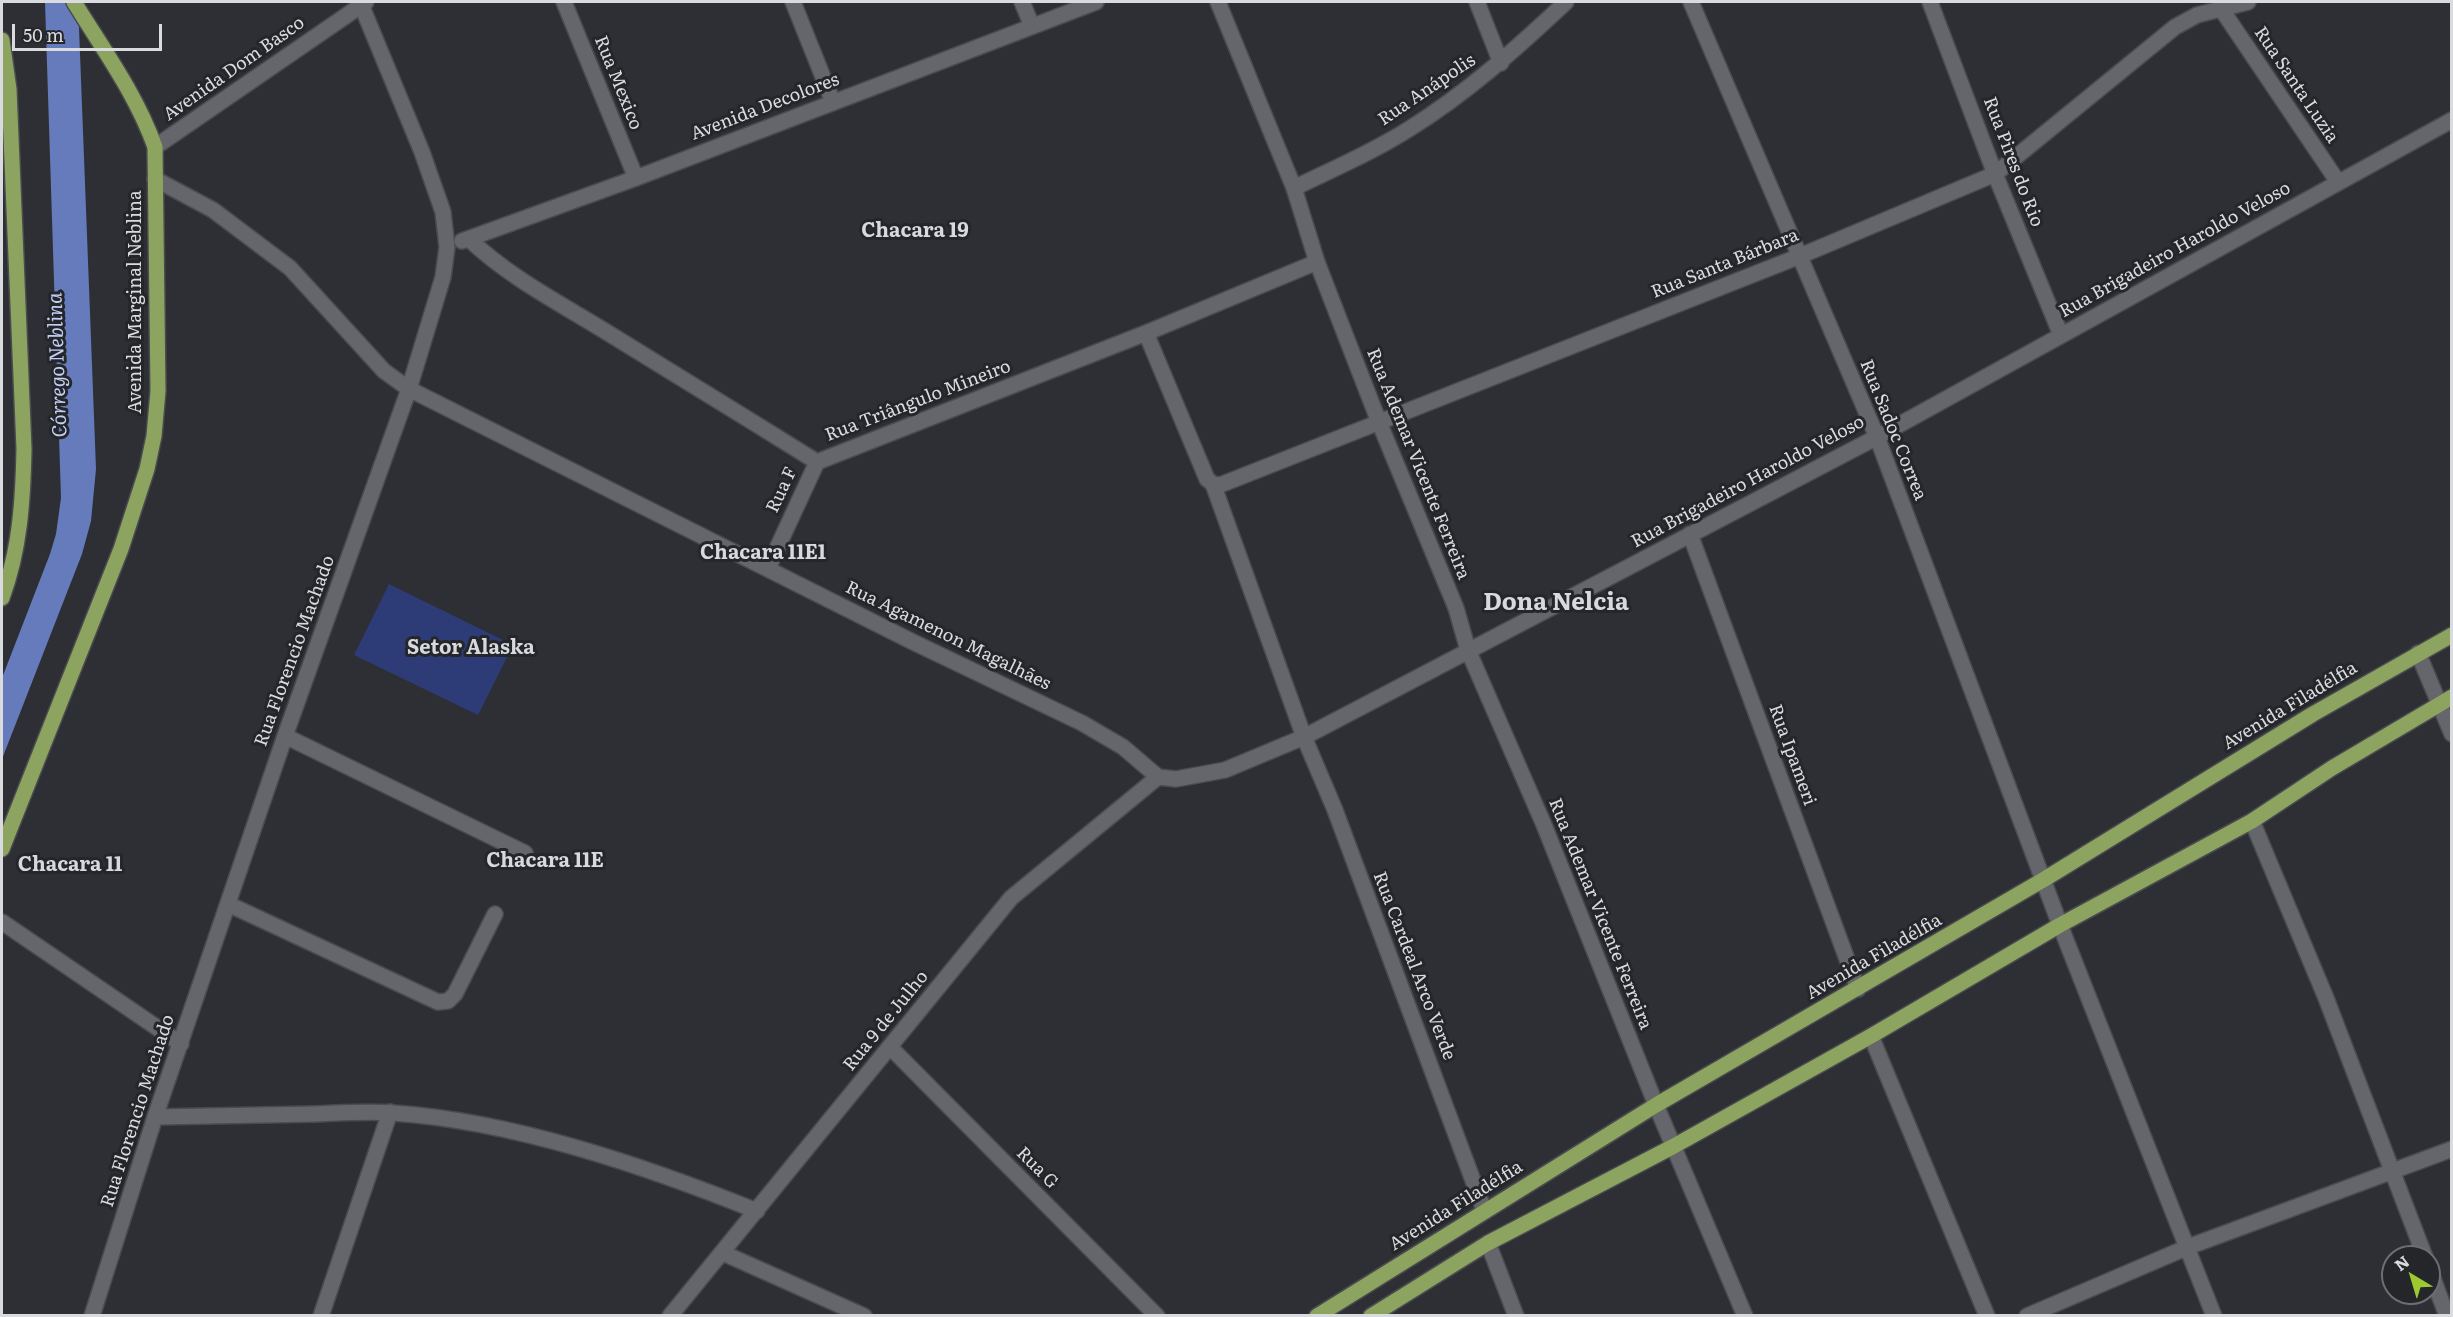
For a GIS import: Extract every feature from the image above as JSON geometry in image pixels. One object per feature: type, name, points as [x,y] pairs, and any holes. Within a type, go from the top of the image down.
[{"type":"main road","name":"Avenida Marginal Neblina","points":[[2,849],[121,549],[147,469],[154,436],[159,391],[155,147],[144,117],[127,85],[74,2]]},
{"type":"main road","points":[[2,40],[9,89],[24,449],[23,504],[16,550],[2,598]]},
{"type":"main road","name":"Avenida Filadélfia","points":[[1317,1316],[1656,1105],[2043,880],[2313,714],[2451,634]]},
{"type":"main road","points":[[1371,1316],[1488,1243],[1674,1146],[1871,1036],[2060,925],[2252,821],[2332,768],[2445,700]]},
{"type":"street","name":"Rua Mexico","points":[[564,2],[636,178]]},
{"type":"street","points":[[793,2],[832,102]]},
{"type":"street","points":[[1022,2],[1032,26]]},
{"type":"street","name":"Avenida Decolores","points":[[447,247],[636,178],[1096,2]]},
{"type":"street","name":"Rua Ademar Vicente Ferreira","points":[[1218,2],[1294,188],[1317,262],[1379,422],[1456,608],[1468,650],[1544,825],[1674,1146]]},
{"type":"street","points":[[1477,2],[1501,63]]},
{"type":"street","name":"Rua Anápolis","points":[[1294,188],[1408,130],[1501,63],[1566,2]]},
{"type":"street","name":"Rua Sadoc Correa","points":[[1691,2],[1877,437],[2060,925],[2214,1316]]},
{"type":"street","name":"Rua Pires do Rio","points":[[1930,2],[1995,174],[2061,335]]},
{"type":"street","name":"Rua Santa Bárbara","points":[[1210,482],[1220,485],[1800,256],[1995,174],[2175,27],[2197,15],[2248,2]]},
{"type":"street","name":"Avenida Dom Basco","points":[[155,147],[362,3]]},
{"type":"street","name":"Rua Florencio Machado","points":[[92,1316],[155,1117],[285,736],[409,389],[443,277],[447,247],[443,212],[422,152],[362,3]]},
{"type":"street","name":"Rua Santa Luzia","points":[[2222,10],[2338,182]]},
{"type":"street","name":"Rua Brigadeiro Haroldo Veloso","points":[[1158,777],[1176,779],[1225,770],[1304,736],[1877,437],[2451,120]]},
{"type":"street","name":"Rua Agamenon Magalhães","points":[[155,179],[213,210],[290,268],[384,370],[409,389],[913,642],[1082,723],[1123,747],[1158,777]]},
{"type":"street","name":"Rua Triângulo Mineiro","points":[[469,239],[491,260],[520,281],[817,462],[1146,333],[1317,262]]},
{"type":"street","points":[[1146,333],[1210,482]]},
{"type":"street","name":"Rua F","points":[[768,568],[817,462]]},
{"type":"street","name":"Rua Cardeal Arco Verde","points":[[1210,482],[1304,736],[1335,810],[1485,1210]]},
{"type":"street","name":"Rua Ipameri","points":[[1690,534],[1858,989]]},
{"type":"street","points":[[2418,653],[2445,700],[2451,734]]},
{"type":"street","points":[[285,736],[525,853]]},
{"type":"street","name":"Rua 9 de Julho","points":[[670,1316],[891,1048],[1011,898],[1158,777]]},
{"type":"street","points":[[2252,821],[2326,998],[2420,1245]]},
{"type":"street","points":[[228,904],[438,1002],[448,1001],[455,994],[495,914]]},
{"type":"street","points":[[2,922],[181,1044]]},
{"type":"street","points":[[1871,1036],[1987,1316]]},
{"type":"street","name":"Rua G","points":[[891,1048],[1157,1316]]},
{"type":"street","points":[[155,1117],[390,1112],[470,1122],[526,1135],[699,1188],[757,1211]]},
{"type":"street","points":[[321,1316],[390,1112]]},
{"type":"street","points":[[1674,1146],[1745,1316]]},
{"type":"street","points":[[2027,1316],[2188,1247],[2451,1149]]},
{"type":"street","points":[[1488,1243],[1516,1316]]},
{"type":"street","points":[[723,1253],[864,1316]]},
{"type":"street","points":[[2441,1300],[2447,1316]]},
{"type":"shaded area","points":[[389,584],[513,645],[478,715],[354,655]]},
{"type":"water","name":"Córrego Neblina","points":[[45,2],[78,2],[96,469],[91,521],[82,554],[2,759],[2,678],[50,554],[56,534],[61,498]]},
{"type":"district","name":"Chacara 19","points":[[915,231]]},
{"type":"district","name":"Chacara 11E1","points":[[763,553]]},
{"type":"district","name":"Dona Nelcia","points":[[1556,603]]},
{"type":"district","name":"Setor Alaska","points":[[471,648]]},
{"type":"district","name":"Chacara 11E","points":[[545,861]]},
{"type":"district","name":"Chacara 11","points":[[70,865]]}]
